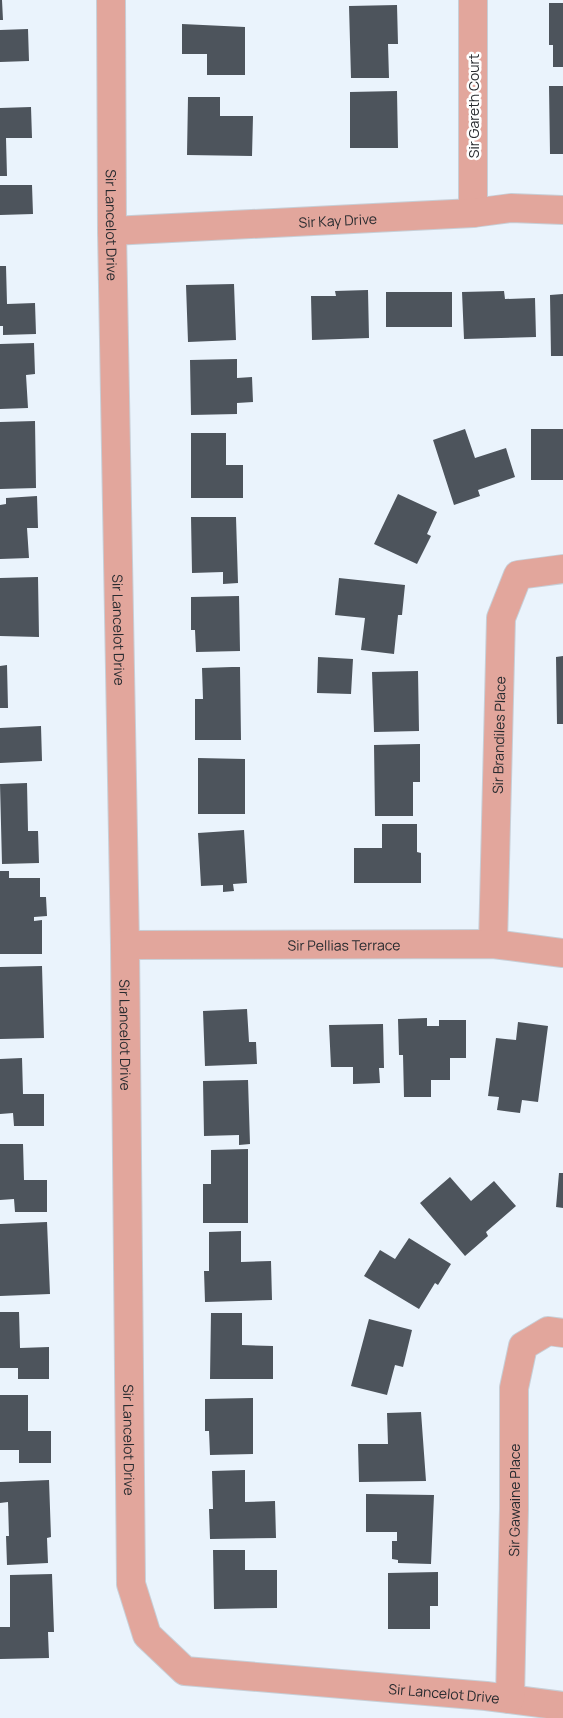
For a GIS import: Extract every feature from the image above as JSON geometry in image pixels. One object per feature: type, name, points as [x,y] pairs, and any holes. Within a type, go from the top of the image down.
[{"type":"street","name":"Sir Lancelot Drive","points":[[111,0],[112,231],[125,945],[131,1584],[147,1635],[185,1671],[510,1699],[563,1706]]},
{"type":"street","name":"Sir Gareth Court","points":[[473,0],[473,213]]},
{"type":"street","name":"Sir Kay Drive","points":[[112,231],[473,213],[511,208],[563,210]]},
{"type":"street","name":"Sir Brandiles Place","points":[[493,944],[501,618],[518,575],[563,569]]},
{"type":"street","name":"Sir Pellias Terrace","points":[[125,945],[493,944],[563,952]]},
{"type":"street","name":"Sir Gawaine Place","points":[[510,1699],[514,1509],[514,1388],[524,1346],[548,1331],[563,1333]]},
{"type":"building","points":[[0,0],[2,0],[3,20],[0,20]]},
{"type":"building","points":[[549,3],[563,3],[563,67],[553,67],[553,45],[549,45]]},
{"type":"building","points":[[397,5],[398,44],[388,44],[389,78],[351,78],[349,6]]},
{"type":"building","points":[[182,24],[245,27],[245,75],[207,75],[207,54],[182,54]]},
{"type":"building","points":[[28,29],[29,61],[0,62],[0,30]]},
{"type":"building","points":[[549,86],[563,86],[563,154],[550,154]]},
{"type":"building","points":[[397,91],[398,148],[350,148],[350,92]]},
{"type":"building","points":[[188,97],[220,97],[220,116],[253,116],[252,156],[187,155]]},
{"type":"building","points":[[31,107],[32,138],[6,138],[7,176],[0,176],[0,108]]},
{"type":"building","points":[[0,185],[32,185],[33,214],[0,215]]},
{"type":"building","points":[[0,266],[6,266],[7,304],[35,303],[36,334],[3,335],[3,326],[0,326]]},
{"type":"building","points":[[234,284],[236,340],[188,342],[186,285]]},
{"type":"building","points":[[368,290],[369,338],[312,340],[311,296],[336,296],[335,291]]},
{"type":"building","points":[[504,291],[505,299],[535,298],[536,337],[464,339],[462,292]]},
{"type":"building","points":[[386,292],[452,292],[452,327],[386,327]]},
{"type":"building","points":[[563,294],[563,356],[551,356],[550,295]]},
{"type":"building","points":[[34,343],[35,374],[26,375],[28,408],[0,409],[0,344]]},
{"type":"building","points":[[237,359],[237,378],[252,377],[253,402],[237,403],[237,414],[191,415],[190,360]]},
{"type":"building","points":[[35,421],[36,488],[0,489],[0,422]]},
{"type":"building","points":[[465,429],[475,458],[506,448],[515,477],[478,490],[480,496],[454,505],[433,440]]},
{"type":"building","points":[[531,429],[563,429],[563,480],[531,480]]},
{"type":"building","points":[[191,433],[226,433],[226,465],[243,465],[243,498],[191,498]]},
{"type":"building","points":[[398,494],[437,512],[427,534],[431,536],[417,564],[374,544]]},
{"type":"building","points":[[37,496],[38,528],[27,528],[29,558],[0,559],[0,505],[6,504],[6,498]]},
{"type":"building","points":[[191,517],[236,517],[238,583],[223,584],[223,572],[192,573]]},
{"type":"building","points":[[38,577],[39,637],[0,636],[0,578]]},
{"type":"building","points":[[339,578],[405,585],[402,615],[398,615],[394,654],[361,650],[365,618],[335,615]]},
{"type":"building","points":[[239,596],[240,651],[196,652],[195,630],[191,630],[191,597]]},
{"type":"building","points":[[563,656],[563,724],[557,724],[556,657]]},
{"type":"building","points":[[318,657],[353,659],[351,694],[317,693]]},
{"type":"building","points":[[7,665],[8,708],[0,708],[0,666]]},
{"type":"building","points":[[240,667],[241,740],[195,740],[195,699],[203,699],[202,668]]},
{"type":"building","points":[[418,671],[419,731],[374,732],[372,672]]},
{"type":"building","points":[[41,726],[42,761],[0,763],[0,728]]},
{"type":"building","points":[[420,744],[420,782],[413,782],[413,816],[375,816],[374,745]]},
{"type":"building","points":[[198,758],[245,759],[245,814],[198,814]]},
{"type":"building","points":[[27,783],[28,831],[38,831],[39,863],[2,864],[0,784]]},
{"type":"building","points":[[382,824],[417,824],[417,852],[421,853],[421,883],[354,883],[354,848],[382,848]]},
{"type":"building","points":[[244,830],[247,883],[233,884],[234,891],[223,892],[223,885],[201,886],[198,833]]},
{"type":"building","points":[[0,871],[9,871],[9,878],[40,878],[40,897],[46,897],[47,916],[34,917],[34,921],[42,920],[42,954],[0,954]]},
{"type":"building","points":[[42,966],[44,1038],[0,1039],[0,967]]},
{"type":"building","points":[[247,1009],[249,1042],[256,1042],[257,1064],[205,1066],[203,1011]]},
{"type":"building","points":[[427,1018],[427,1026],[439,1026],[439,1020],[466,1020],[466,1058],[450,1058],[450,1080],[431,1080],[431,1097],[404,1097],[403,1055],[399,1055],[398,1019]]},
{"type":"building","points":[[518,1022],[548,1026],[538,1102],[522,1100],[520,1113],[497,1110],[499,1097],[488,1096],[496,1038],[516,1040]]},
{"type":"building","points":[[383,1024],[384,1068],[379,1068],[380,1083],[353,1084],[353,1067],[331,1067],[329,1025]]},
{"type":"building","points":[[22,1058],[23,1094],[44,1094],[44,1126],[14,1126],[13,1113],[0,1114],[0,1059]]},
{"type":"building","points":[[248,1080],[250,1144],[239,1145],[239,1135],[204,1136],[203,1081]]},
{"type":"building","points":[[0,1144],[23,1144],[24,1180],[47,1180],[47,1212],[15,1212],[14,1199],[0,1200]]},
{"type":"building","points":[[248,1149],[248,1223],[203,1223],[203,1184],[211,1184],[211,1150]]},
{"type":"building","points":[[559,1173],[563,1173],[563,1208],[556,1207]]},
{"type":"building","points":[[450,1177],[471,1201],[494,1181],[516,1206],[486,1232],[488,1236],[465,1256],[420,1203]]},
{"type":"building","points":[[47,1222],[50,1294],[0,1296],[0,1224]]},
{"type":"building","points":[[241,1231],[241,1262],[271,1261],[272,1300],[205,1302],[204,1271],[209,1271],[209,1232]]},
{"type":"building","points":[[409,1238],[451,1264],[438,1285],[435,1283],[419,1309],[364,1276],[380,1250],[395,1259]]},
{"type":"building","points":[[0,1312],[19,1312],[20,1348],[49,1347],[49,1379],[18,1379],[18,1368],[0,1368]]},
{"type":"building","points":[[211,1313],[242,1313],[242,1345],[273,1346],[273,1379],[210,1379]]},
{"type":"building","points":[[369,1319],[412,1330],[403,1367],[395,1365],[387,1395],[351,1386]]},
{"type":"building","points":[[0,1395],[28,1395],[28,1431],[51,1431],[51,1463],[19,1463],[19,1450],[0,1450]]},
{"type":"building","points":[[253,1398],[253,1454],[210,1455],[209,1431],[205,1431],[205,1399]]},
{"type":"building","points":[[421,1412],[426,1481],[359,1482],[358,1444],[388,1444],[387,1413]]},
{"type":"building","points":[[245,1470],[245,1502],[275,1501],[276,1538],[210,1539],[209,1509],[213,1509],[212,1471]]},
{"type":"building","points":[[49,1480],[51,1537],[47,1538],[48,1563],[7,1565],[6,1536],[9,1536],[8,1502],[0,1503],[0,1482]]},
{"type":"building","points":[[366,1494],[434,1495],[431,1564],[398,1563],[398,1560],[392,1559],[392,1541],[397,1541],[397,1532],[366,1532]]},
{"type":"building","points":[[213,1550],[245,1550],[245,1570],[277,1570],[277,1608],[214,1609]]},
{"type":"building","points":[[438,1572],[438,1606],[430,1606],[430,1629],[388,1629],[388,1573]]},
{"type":"building","points":[[52,1574],[54,1632],[48,1632],[49,1658],[0,1659],[0,1627],[10,1627],[10,1575]]}]
